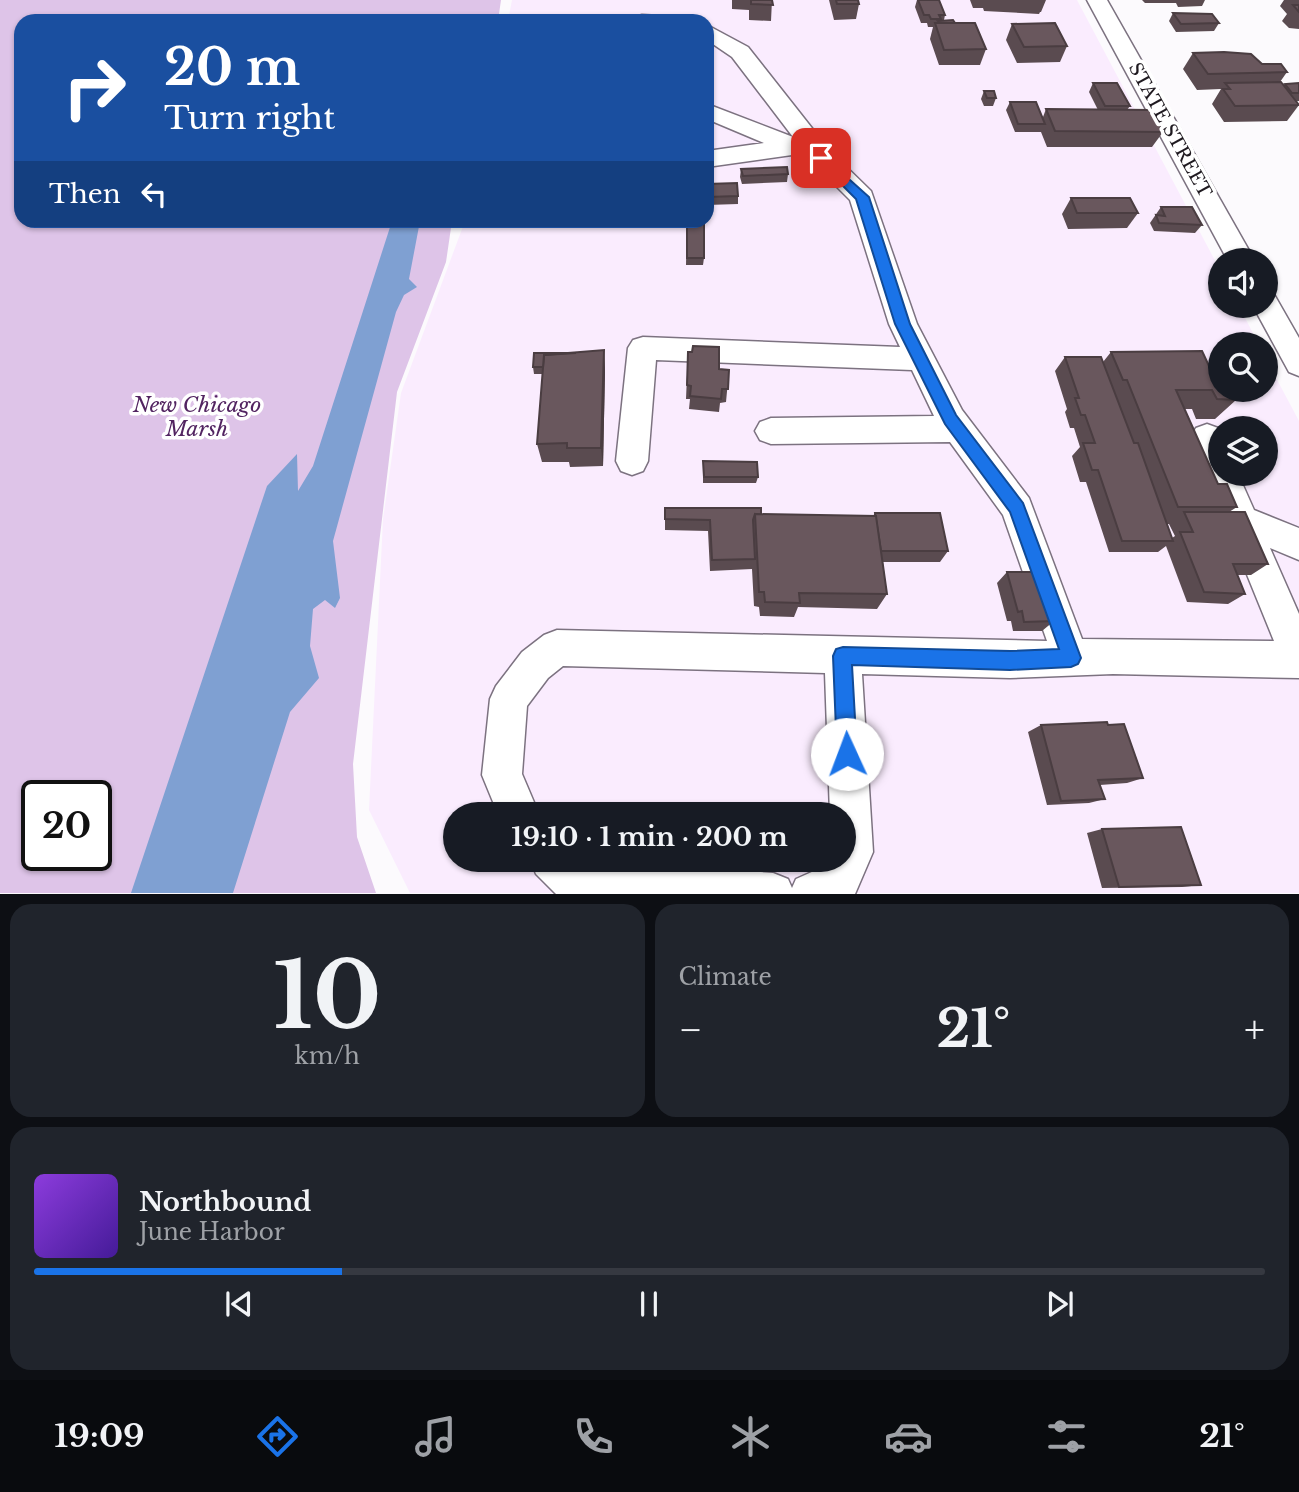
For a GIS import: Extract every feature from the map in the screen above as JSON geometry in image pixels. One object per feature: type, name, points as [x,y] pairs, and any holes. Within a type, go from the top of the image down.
[{"type":"street","name":"STATE STREET","points":[[1097,0],[1235,248]]},
{"type":"street","points":[[714,35],[740,52],[809,152],[862,197],[903,324],[958,429],[1017,508],[1071,658]]},
{"type":"street","points":[[714,114],[809,152]]},
{"type":"street","points":[[714,159],[809,152]]},
{"type":"street","points":[[1273,318],[1299,364]]},
{"type":"street","points":[[632,461],[643,348],[919,359]]},
{"type":"street","points":[[771,431],[958,429]]},
{"type":"street","points":[[514,802],[502,775],[509,699],[535,664],[557,648],[1010,660],[1113,656],[1299,659],[1227,486]]},
{"type":"street","points":[[1242,521],[1299,544]]},
{"type":"street","points":[[811,894],[838,882],[852,852],[843,656]]},
{"type":"street","points":[[564,872],[571,879],[773,894]]},
{"type":"shaded area","points":[[512,0],[1077,0],[1208,248],[1208,318],[1245,318],[1252,332],[1208,332],[1208,402],[1278,402],[1278,381],[1299,421],[1299,893],[410,893],[369,810],[383,519],[401,393],[462,228],[714,228],[714,14],[509,14]]},
{"type":"green space","name":"New Chicago Marsh","points":[[0,0],[501,0],[499,14],[14,14],[14,228],[451,228],[446,262],[397,392],[353,764],[357,837],[376,893],[0,893]]},
{"type":"water","points":[[390,228],[419,228],[409,279],[417,287],[404,295],[396,312],[333,541],[340,598],[335,608],[325,600],[313,609],[310,646],[319,678],[290,712],[233,893],[131,893],[267,486],[297,454],[298,491],[313,466]]},
{"type":"building","points":[[751,0],[772,0],[773,5],[751,4]]},
{"type":"building","points":[[836,0],[858,0],[859,4],[837,4]]},
{"type":"building","points":[[918,0],[939,0],[945,15],[939,15],[941,19],[931,19],[929,15],[924,15]]},
{"type":"building","points":[[1173,13],[1212,14],[1219,23],[1181,24]]},
{"type":"building","points":[[953,20],[955,23],[938,21]]},
{"type":"building","points":[[935,23],[975,23],[986,49],[944,50]]},
{"type":"building","points":[[1055,23],[1067,46],[1024,47],[1012,24]]},
{"type":"building","points":[[1193,53],[1251,54],[1262,64],[1281,64],[1287,72],[1208,74]]},
{"type":"building","points":[[1281,82],[1299,105],[1235,106],[1223,89],[1230,89],[1225,83]]},
{"type":"building","points":[[1093,83],[1117,83],[1130,106],[1105,106]]},
{"type":"building","points":[[1299,83],[1299,93],[1292,93],[1285,84]]},
{"type":"building","points":[[984,91],[994,91],[996,98],[987,98]]},
{"type":"building","points":[[1010,102],[1036,102],[1045,124],[1018,124]]},
{"type":"building","points":[[1046,109],[1151,110],[1163,132],[1055,131]]},
{"type":"building","points":[[787,167],[788,174],[743,176],[741,169]]},
{"type":"building","points":[[737,183],[738,196],[714,197],[714,184]]},
{"type":"building","points":[[1071,198],[1130,198],[1138,213],[1077,213]]},
{"type":"building","points":[[1161,207],[1192,207],[1202,225],[1159,223],[1156,215],[1165,216]]},
{"type":"building","points":[[687,228],[704,228],[704,258],[687,258]]},
{"type":"building","points":[[693,346],[719,347],[719,369],[729,370],[728,389],[722,389],[721,399],[690,396],[691,386],[687,385],[688,352],[692,352]]},
{"type":"building","points":[[604,350],[601,448],[567,448],[567,443],[537,444],[544,355]]},
{"type":"building","points":[[1202,351],[1208,364],[1208,390],[1176,390],[1208,462],[1208,486],[1228,486],[1237,507],[1178,507],[1127,380],[1123,380],[1111,352]]},
{"type":"building","points":[[534,353],[576,353],[544,355],[543,367],[533,367]]},
{"type":"building","points":[[1065,357],[1101,357],[1134,443],[1138,443],[1173,541],[1122,541],[1098,470],[1092,470],[1083,443],[1095,443],[1085,415],[1081,415],[1075,398],[1079,398]]},
{"type":"building","points":[[703,461],[757,462],[758,477],[704,477]]},
{"type":"building","points":[[665,508],[761,508],[761,515],[755,514],[753,520],[755,559],[712,560],[710,520],[665,519]]},
{"type":"building","points":[[1184,512],[1245,512],[1268,564],[1233,564],[1245,594],[1204,592],[1180,532],[1193,532]]},
{"type":"building","points":[[875,513],[940,513],[948,551],[881,551]]},
{"type":"building","points":[[755,514],[876,516],[887,594],[799,593],[800,603],[765,602],[764,592],[759,592]]},
{"type":"building","points":[[1007,572],[1040,572],[1054,621],[1024,622],[1022,611],[1018,612]]},
{"type":"building","points":[[1107,722],[1108,725],[1124,724],[1143,778],[1098,780],[1105,799],[1061,801],[1041,725]]},
{"type":"building","points":[[1181,827],[1201,885],[1119,887],[1102,829]]},
{"type":"route","points":[[821,158],[862,197],[903,324],[951,419],[1017,508],[1071,658],[1010,660],[843,656],[847,754]]}]
